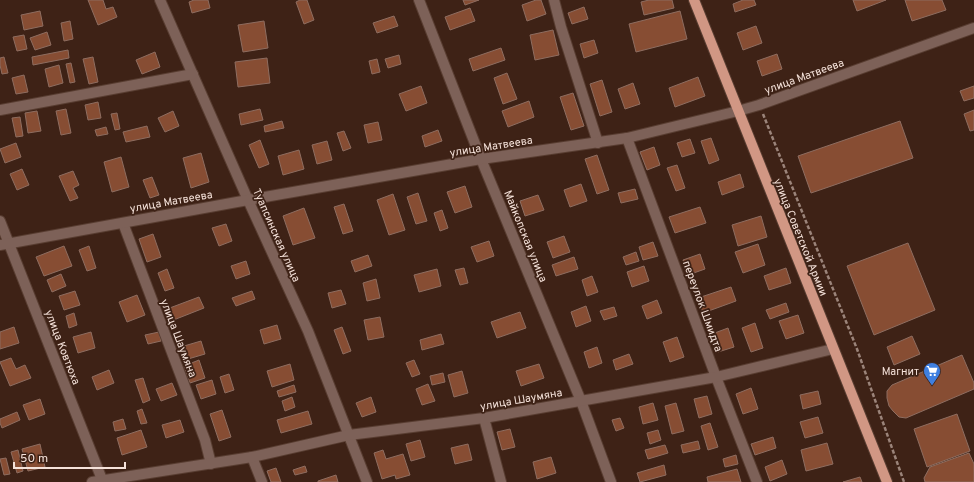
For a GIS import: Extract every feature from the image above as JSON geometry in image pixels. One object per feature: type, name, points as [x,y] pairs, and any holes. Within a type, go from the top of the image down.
[{"type":"main road","name":"улица Советской Армии","points":[[694,0],[887,482]]},
{"type":"street","name":"Туапсинская улица","points":[[160,0],[308,332],[367,482]]},
{"type":"street","name":"Майкопская улица","points":[[419,0],[481,159],[581,401],[611,482]]},
{"type":"street","points":[[554,0],[561,27],[598,143]]},
{"type":"street","name":"улица Матвеева","points":[[4,244],[481,159],[627,138],[738,111],[974,28]]},
{"type":"street","points":[[0,110],[193,74]]},
{"type":"street","name":"переулок Шмидта","points":[[627,138],[716,378],[757,482]]},
{"type":"street","name":"улица Ковтюха","points":[[0,221],[4,244],[99,481]]},
{"type":"street","name":"улица Шаумяна","points":[[122,223],[205,440],[210,464]]},
{"type":"street","name":"улица Шаумяна","points":[[99,481],[252,457],[349,435],[484,418],[716,378],[834,349]]},
{"type":"street","points":[[484,418],[501,482]]},
{"type":"street","points":[[252,457],[262,482]]},
{"type":"path","points":[[760,104],[857,349],[904,482]]},
{"type":"building","points":[[88,0],[103,0],[106,9],[113,7],[117,17],[98,25]]},
{"type":"building","points":[[194,0],[208,0],[210,8],[192,13],[189,2]]},
{"type":"building","points":[[300,0],[307,0],[314,20],[304,24],[296,2]]},
{"type":"building","points":[[463,0],[479,0],[465,5]]},
{"type":"building","points":[[536,0],[541,0],[546,14],[527,21],[522,5]]},
{"type":"building","points":[[649,0],[672,0],[674,8],[644,15],[641,2]]},
{"type":"building","points":[[743,0],[754,0],[756,5],[735,12],[733,4]]},
{"type":"building","points":[[853,0],[886,0],[857,11]]},
{"type":"building","points":[[905,0],[942,0],[946,10],[912,21]]},
{"type":"building","points":[[584,7],[588,19],[572,24],[568,13]]},
{"type":"building","points":[[470,8],[475,21],[450,30],[445,17]]},
{"type":"building","points":[[40,11],[43,26],[24,30],[21,15]]},
{"type":"building","points":[[680,11],[687,39],[636,52],[629,24]]},
{"type":"building","points":[[394,16],[398,26],[377,33],[373,23]]},
{"type":"building","points":[[70,21],[73,39],[64,41],[61,23]]},
{"type":"building","points":[[264,21],[268,48],[243,52],[238,25]]},
{"type":"building","points":[[756,26],[762,43],[743,50],[737,33]]},
{"type":"building","points":[[553,30],[559,55],[535,60],[530,35]]},
{"type":"building","points":[[47,32],[51,45],[35,50],[30,38]]},
{"type":"building","points":[[24,35],[27,49],[17,51],[13,37]]},
{"type":"building","points":[[594,40],[598,53],[584,58],[580,44]]},
{"type":"building","points":[[501,48],[505,60],[473,71],[469,59]]},
{"type":"building","points":[[68,50],[69,58],[33,65],[32,57]]},
{"type":"building","points":[[155,52],[160,67],[142,74],[136,60]]},
{"type":"building","points":[[777,54],[782,69],[762,76],[757,61]]},
{"type":"building","points":[[399,55],[401,64],[388,68],[385,59]]},
{"type":"building","points":[[4,57],[8,73],[2,74],[0,58]]},
{"type":"building","points":[[93,57],[98,82],[89,84],[83,59]]},
{"type":"building","points":[[267,58],[270,83],[238,87],[235,62]]},
{"type":"building","points":[[377,59],[380,72],[372,74],[369,61]]},
{"type":"building","points":[[71,63],[75,82],[70,83],[66,64]]},
{"type":"building","points":[[59,65],[63,83],[49,87],[45,69]]},
{"type":"building","points":[[507,73],[517,99],[503,104],[494,78]]},
{"type":"building","points":[[24,75],[28,92],[16,94],[12,78]]},
{"type":"building","points":[[698,77],[705,96],[675,107],[669,88]]},
{"type":"building","points":[[602,80],[612,112],[600,116],[590,84]]},
{"type":"building","points":[[633,83],[640,104],[625,109],[618,89]]},
{"type":"building","points":[[421,86],[427,103],[406,111],[399,94]]},
{"type":"building","points":[[974,86],[974,98],[964,101],[960,91]]},
{"type":"building","points":[[573,93],[584,126],[571,130],[560,97]]},
{"type":"building","points":[[529,101],[534,117],[508,127],[502,111]]},
{"type":"building","points":[[98,102],[101,118],[88,120],[85,105]]},
{"type":"building","points":[[66,109],[71,133],[61,135],[56,111]]},
{"type":"building","points":[[260,109],[263,120],[241,125],[239,114]]},
{"type":"building","points":[[974,110],[974,130],[970,131],[964,114]]},
{"type":"building","points":[[37,111],[41,131],[28,133],[25,113]]},
{"type":"building","points":[[173,111],[179,126],[165,132],[158,118]]},
{"type":"building","points":[[117,113],[120,129],[115,130],[111,114]]},
{"type":"building","points":[[20,117],[23,136],[16,137],[12,118]]},
{"type":"building","points":[[282,121],[284,128],[265,132],[264,126]]},
{"type":"building","points":[[900,121],[913,158],[811,193],[798,156]]},
{"type":"building","points":[[378,122],[382,140],[368,143],[364,125]]},
{"type":"building","points":[[147,126],[150,137],[126,142],[123,132]]},
{"type":"building","points":[[106,127],[108,134],[97,136],[95,130]]},
{"type":"building","points":[[438,130],[442,141],[425,147],[422,136]]},
{"type":"building","points":[[344,131],[351,148],[343,151],[337,133]]},
{"type":"building","points":[[711,138],[719,160],[709,164],[701,141]]},
{"type":"building","points":[[690,139],[695,153],[682,157],[677,143]]},
{"type":"building","points":[[260,140],[269,164],[259,168],[249,145]]},
{"type":"building","points":[[327,141],[332,160],[317,164],[312,145]]},
{"type":"building","points":[[16,143],[21,157],[5,163],[0,149]]},
{"type":"building","points":[[654,147],[660,165],[647,170],[640,152]]},
{"type":"building","points":[[299,150],[304,169],[283,175],[278,156]]},
{"type":"building","points":[[201,153],[209,182],[191,188],[183,158]]},
{"type":"building","points":[[597,155],[609,190],[597,194],[585,159]]},
{"type":"building","points":[[121,157],[129,187],[112,192],[104,162]]},
{"type":"building","points":[[677,165],[685,188],[676,191],[667,168]]},
{"type":"building","points":[[22,169],[29,185],[17,190],[10,174]]},
{"type":"building","points":[[73,171],[79,185],[73,188],[78,198],[70,201],[59,176]]},
{"type":"building","points":[[740,174],[744,187],[722,195],[718,182]]},
{"type":"building","points":[[152,177],[159,195],[150,198],[143,180]]},
{"type":"building","points":[[581,184],[587,201],[570,207],[564,190]]},
{"type":"building","points":[[465,186],[472,207],[455,213],[447,192]]},
{"type":"building","points":[[635,189],[638,199],[621,203],[618,193]]},
{"type":"building","points":[[418,193],[427,221],[416,224],[407,197]]},
{"type":"building","points":[[393,194],[405,230],[389,235],[377,200]]},
{"type":"building","points":[[538,195],[544,210],[525,216],[520,201]]},
{"type":"building","points":[[344,204],[353,231],[343,234],[334,207]]},
{"type":"building","points":[[700,207],[706,223],[675,233],[669,217]]},
{"type":"building","points":[[304,208],[315,238],[293,245],[283,216]]},
{"type":"building","points":[[442,210],[448,228],[440,231],[434,213]]},
{"type":"building","points":[[761,216],[767,237],[738,246],[732,225]]},
{"type":"building","points":[[226,224],[232,241],[219,246],[212,228]]},
{"type":"building","points":[[153,234],[161,257],[147,262],[139,239]]},
{"type":"building","points":[[564,236],[570,252],[553,258],[547,242]]},
{"type":"building","points":[[489,241],[494,256],[477,262],[471,247]]},
{"type":"building","points":[[653,242],[658,256],[643,260],[639,247]]},
{"type":"building","points":[[908,243],[935,310],[874,335],[847,266]]},
{"type":"building","points":[[758,244],[765,265],[743,273],[735,252]]},
{"type":"building","points":[[64,246],[72,266],[44,276],[36,257]]},
{"type":"building","points":[[89,246],[96,268],[87,271],[79,250]]},
{"type":"building","points":[[636,252],[639,261],[626,265],[623,257]]},
{"type":"building","points":[[700,254],[705,269],[688,275],[683,260]]},
{"type":"building","points":[[368,255],[372,266],[355,272],[351,261]]},
{"type":"building","points":[[574,257],[578,269],[556,276],[552,265]]},
{"type":"building","points":[[246,261],[250,274],[236,279],[231,266]]},
{"type":"building","points":[[644,266],[649,281],[632,287],[627,272]]},
{"type":"building","points":[[464,268],[468,283],[460,285],[455,270]]},
{"type":"building","points":[[786,268],[791,283],[769,290],[764,276]]},
{"type":"building","points":[[167,269],[174,288],[165,291],[158,273]]},
{"type":"building","points":[[437,269],[441,286],[419,292],[414,275]]},
{"type":"building","points":[[61,274],[66,286],[52,292],[47,280]]},
{"type":"building","points":[[592,276],[598,292],[587,296],[582,280]]},
{"type":"building","points":[[376,279],[380,298],[367,301],[363,283]]},
{"type":"building","points":[[731,287],[736,301],[703,313],[698,298]]},
{"type":"building","points":[[341,290],[346,304],[332,308],[328,293]]},
{"type":"building","points":[[75,291],[80,305],[64,310],[59,296]]},
{"type":"building","points":[[252,291],[255,299],[236,306],[232,298]]},
{"type":"building","points":[[137,295],[145,315],[127,322],[119,302]]},
{"type":"building","points":[[199,297],[204,308],[171,321],[167,309]]},
{"type":"building","points":[[657,300],[662,313],[647,319],[642,306]]},
{"type":"building","points":[[786,303],[789,312],[770,319],[766,310]]},
{"type":"building","points":[[586,306],[591,321],[576,327],[571,312]]},
{"type":"building","points":[[614,307],[617,316],[604,320],[600,311]]},
{"type":"building","points":[[520,312],[526,328],[497,338],[491,322]]},
{"type":"building","points":[[74,313],[77,325],[69,328],[66,316]]},
{"type":"building","points":[[798,315],[804,333],[786,339],[779,321]]},
{"type":"building","points":[[380,317],[384,337],[368,340],[364,320]]},
{"type":"building","points":[[755,323],[763,348],[751,352],[742,328]]},
{"type":"building","points":[[277,325],[281,339],[264,344],[260,330]]},
{"type":"building","points":[[14,327],[19,343],[0,349],[0,332]]},
{"type":"building","points":[[342,327],[351,351],[343,354],[334,330]]},
{"type":"building","points":[[728,328],[734,347],[718,352],[712,334]]},
{"type":"building","points":[[91,332],[95,348],[78,353],[73,337]]},
{"type":"building","points":[[159,332],[161,341],[148,344],[145,335]]},
{"type":"building","points":[[441,334],[444,344],[422,350],[420,340]]},
{"type":"building","points":[[912,336],[920,354],[894,365],[887,347]]},
{"type":"building","points":[[677,337],[684,357],[670,362],[663,342]]},
{"type":"building","points":[[201,341],[205,354],[188,359],[184,346]]},
{"type":"building","points":[[597,347],[602,363],[589,368],[584,352]]},
{"type":"building","points":[[629,354],[633,364],[616,370],[613,360]]},
{"type":"building","name":"Магнит","points":[[962,355],[974,383],[974,389],[906,418],[899,417],[889,406],[887,391],[892,385]]},
{"type":"building","points":[[11,358],[16,369],[25,365],[31,378],[10,386],[0,362]]},
{"type":"building","points":[[199,360],[205,378],[190,383],[184,366]]},
{"type":"building","points":[[414,360],[420,374],[412,377],[406,363]]},
{"type":"building","points":[[290,364],[294,380],[272,387],[267,371]]},
{"type":"building","points":[[539,364],[544,378],[521,386],[516,371]]},
{"type":"building","points":[[109,370],[114,383],[97,390],[92,377]]},
{"type":"building","points":[[462,371],[468,393],[454,397],[448,375]]},
{"type":"building","points":[[443,373],[445,382],[432,385],[430,376]]},
{"type":"building","points":[[229,374],[234,390],[225,393],[220,377]]},
{"type":"building","points":[[143,378],[150,400],[143,403],[135,380]]},
{"type":"building","points":[[212,380],[216,394],[201,399],[196,385]]},
{"type":"building","points":[[172,383],[177,395],[161,401],[156,389]]},
{"type":"building","points":[[428,384],[435,401],[422,405],[416,389]]},
{"type":"building","points":[[294,385],[296,392],[279,397],[277,391]]},
{"type":"building","points":[[751,388],[758,409],[743,414],[736,394]]},
{"type":"building","points":[[818,391],[821,404],[803,409],[800,395]]},
{"type":"building","points":[[707,396],[712,414],[699,418],[694,399]]},
{"type":"building","points":[[292,397],[295,407],[285,411],[282,401]]},
{"type":"building","points":[[371,397],[376,412],[362,417],[356,403]]},
{"type":"building","points":[[40,399],[45,414],[29,420],[23,405]]},
{"type":"building","points":[[653,403],[658,420],[643,424],[639,407]]},
{"type":"building","points":[[676,403],[684,431],[672,434],[665,406]]},
{"type":"building","points":[[142,409],[147,423],[141,424],[137,411]]},
{"type":"building","points":[[222,410],[231,437],[219,441],[210,414]]},
{"type":"building","points":[[308,411],[312,424],[281,433],[277,420]]},
{"type":"building","points":[[17,412],[20,420],[2,428],[0,419]]},
{"type":"building","points":[[957,414],[970,451],[927,467],[914,429]]},
{"type":"building","points":[[818,417],[823,433],[805,438],[800,422]]},
{"type":"building","points":[[620,418],[624,428],[616,431],[612,420]]},
{"type":"building","points":[[123,419],[126,429],[115,431],[113,422]]},
{"type":"building","points":[[180,420],[184,432],[166,438],[162,425]]},
{"type":"building","points":[[710,423],[718,447],[708,450],[701,426]]},
{"type":"building","points":[[510,429],[515,447],[502,450],[497,432]]},
{"type":"building","points":[[141,430],[147,447],[122,455],[117,438]]},
{"type":"building","points":[[658,430],[661,440],[650,444],[647,433]]},
{"type":"building","points":[[773,437],[776,448],[755,455],[751,444]]},
{"type":"building","points":[[420,440],[425,457],[411,461],[406,444]]},
{"type":"building","points":[[698,441],[700,449],[683,453],[681,445]]},
{"type":"building","points":[[827,443],[833,464],[806,471],[801,450]]},
{"type":"building","points":[[40,444],[45,467],[28,471],[22,449]]},
{"type":"building","points":[[468,444],[472,460],[455,464],[451,448]]},
{"type":"building","points":[[665,445],[668,453],[648,459],[645,450]]},
{"type":"building","points":[[18,450],[23,471],[17,473],[11,452]]},
{"type":"building","points":[[383,450],[386,459],[403,454],[410,475],[396,479],[395,475],[382,479],[374,453]]},
{"type":"building","points":[[969,453],[974,464],[974,482],[925,482],[924,478],[930,467]]},
{"type":"building","points":[[736,455],[738,464],[725,467],[723,459]]},
{"type":"building","points":[[551,457],[556,473],[537,479],[533,462]]},
{"type":"building","points":[[6,458],[10,474],[4,475],[0,459]]},
{"type":"building","points":[[782,460],[787,474],[770,481],[765,467]]},
{"type":"building","points":[[664,465],[666,475],[640,482],[637,473]]},
{"type":"building","points":[[305,466],[307,472],[295,475],[293,470]]},
{"type":"building","points":[[276,468],[281,482],[271,482],[267,471]]},
{"type":"building","points":[[737,469],[741,482],[708,482],[707,477]]},
{"type":"building","points":[[336,475],[338,482],[318,482],[318,481]]},
{"type":"building","points":[[860,477],[862,482],[843,482]]},
{"type":"place","name":"Магнит","points":[[932,386]]}]
